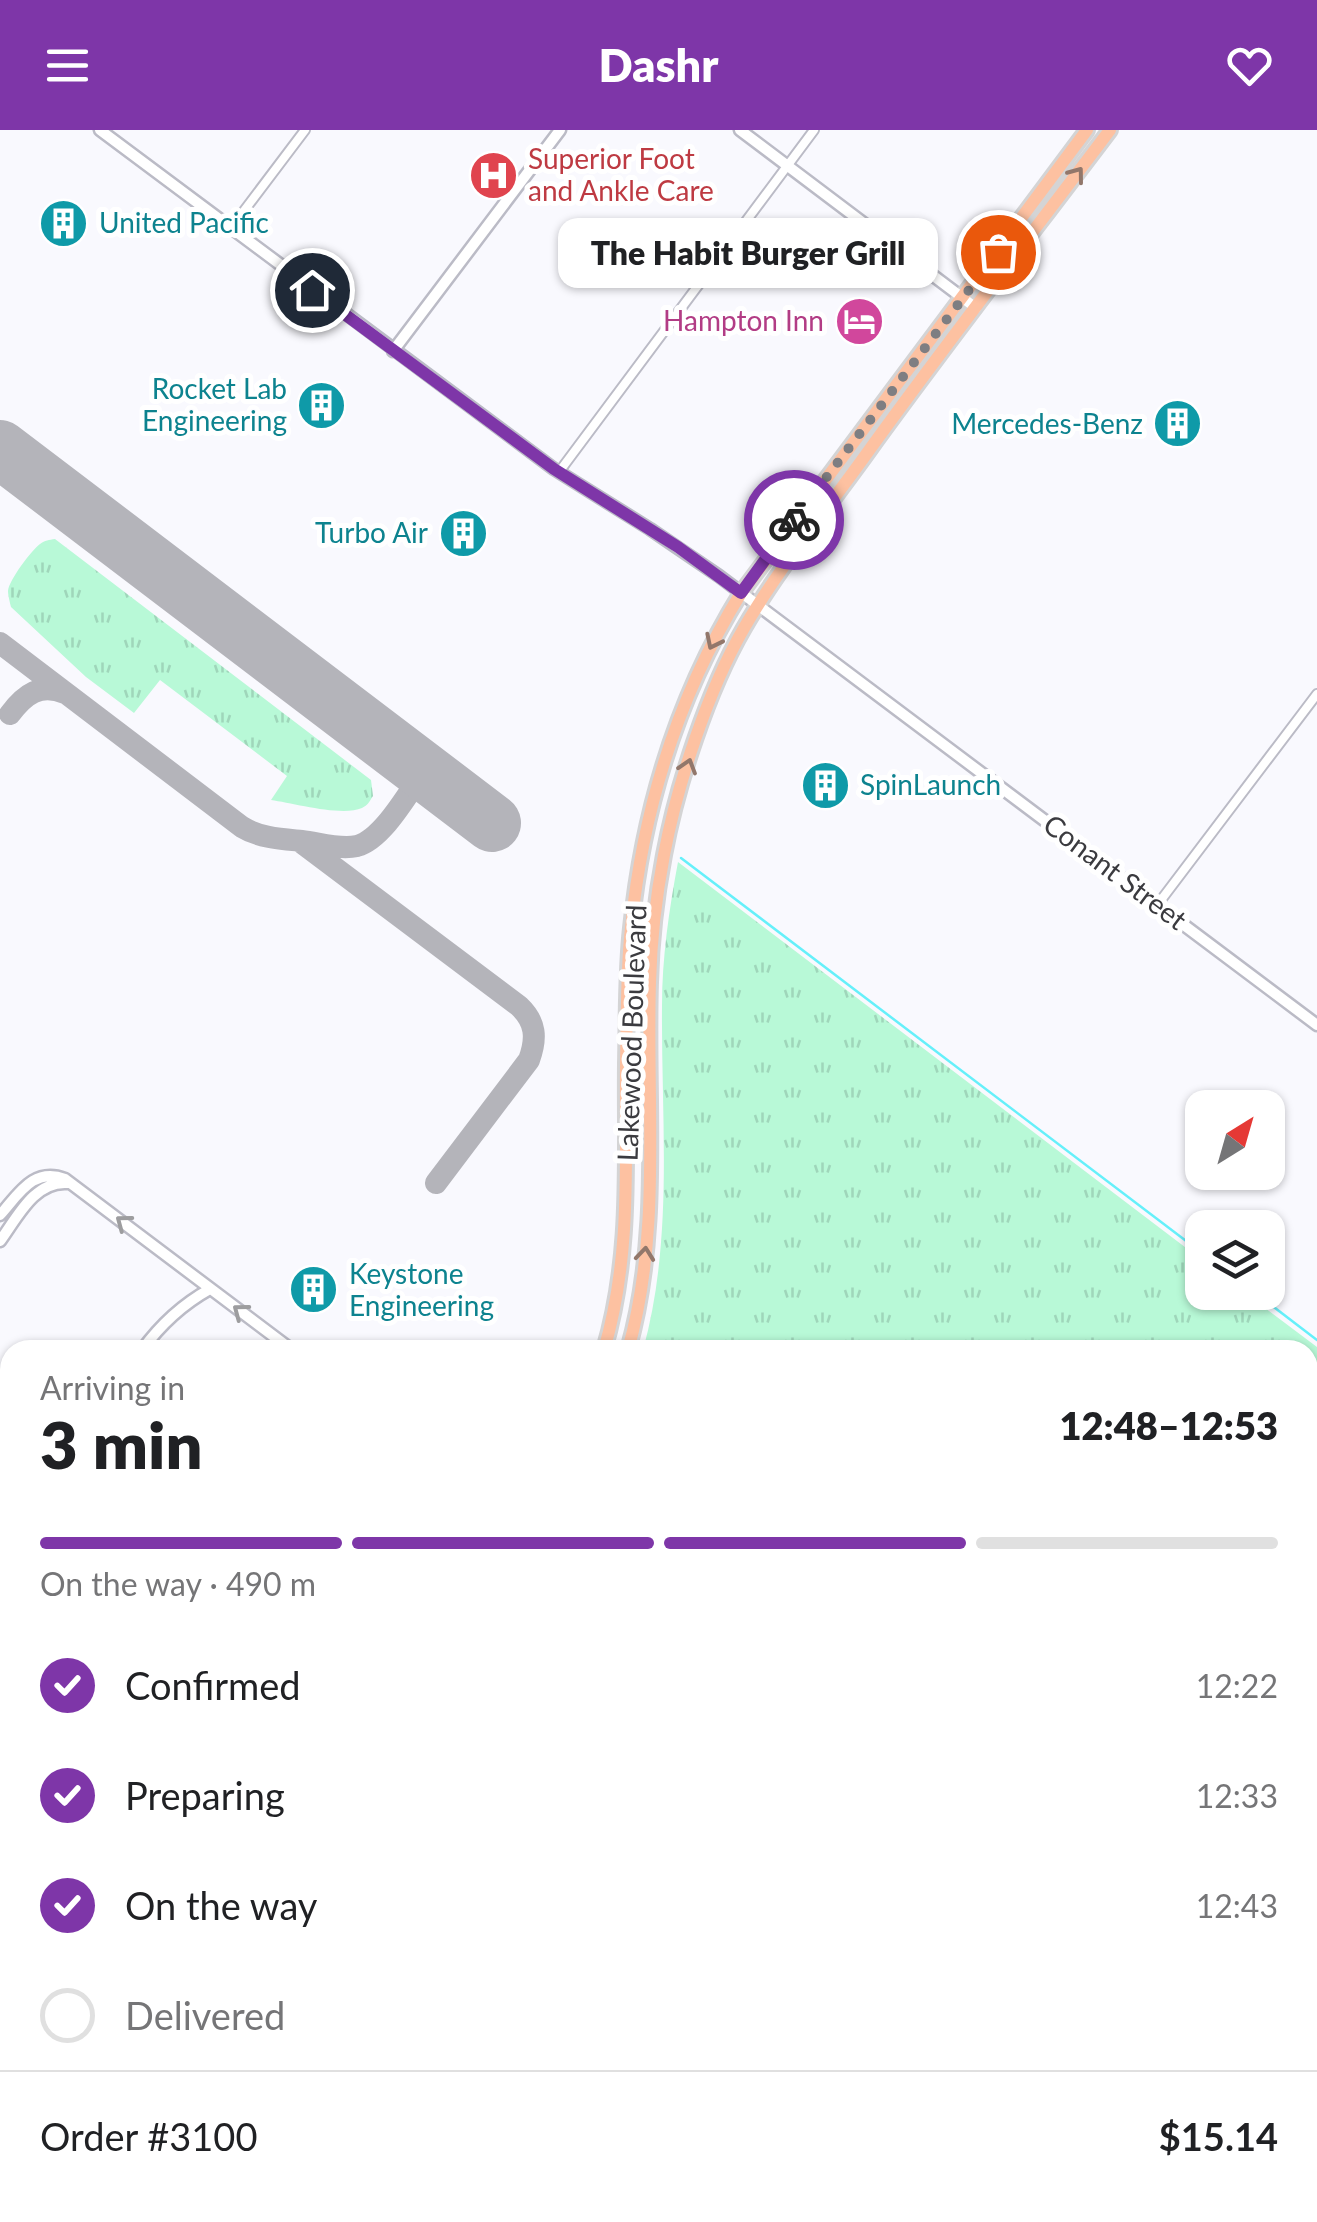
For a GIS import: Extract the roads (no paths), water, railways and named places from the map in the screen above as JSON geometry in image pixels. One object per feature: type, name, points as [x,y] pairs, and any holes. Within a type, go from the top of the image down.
[{"type":"main road","name":"Lakewood Boulevard","points":[[606,1340],[626,1219],[631,929],[645,832],[662,764],[688,693],[718,629],[741,593],[1087,130]]},
{"type":"main road","name":"Lakewood Boulevard","points":[[630,1340],[648,1221],[653,932],[668,838],[708,702],[742,630],[758,606],[899,410],[1110,130]]},
{"type":"main road","points":[[645,832],[668,838]]},
{"type":"street","name":"Conant Street","points":[[100,130],[559,472],[719,576],[1317,1024]]},
{"type":"street","points":[[231,228],[306,130]]},
{"type":"street","points":[[394,351],[560,130]]},
{"type":"street","points":[[740,130],[976,308]]},
{"type":"street","points":[[559,472],[814,130]]},
{"type":"street","points":[[1158,904],[1317,694]]},
{"type":"street","points":[[0,1216],[37,1178],[57,1176],[74,1184],[279,1340]]},
{"type":"street","points":[[0,1241],[40,1190],[53,1183],[74,1184]]},
{"type":"street","points":[[151,1340],[174,1314],[210,1288]]},
{"type":"waterway","points":[[681,858],[1185,1240]]},
{"type":"waterway","points":[[1278,1310],[1317,1340]]},
{"type":"place","name":"Superior Foot and Ankle Care","points":[[493,175]]},
{"type":"place","name":"United Pacific","points":[[64,223]]},
{"type":"place","name":"The Habit Burger Grill","points":[[998,252]]},
{"type":"place","name":"Hampton Inn","points":[[859,321]]},
{"type":"place","name":"Rocket Lab Engineering","points":[[322,405]]},
{"type":"place","name":"Mercedes-Benz","points":[[1178,424]]},
{"type":"place","name":"Turbo Air","points":[[463,533]]},
{"type":"place","name":"SpinLaunch","points":[[825,785]]},
{"type":"place","name":"Keystone Engineering","points":[[314,1290]]}]
